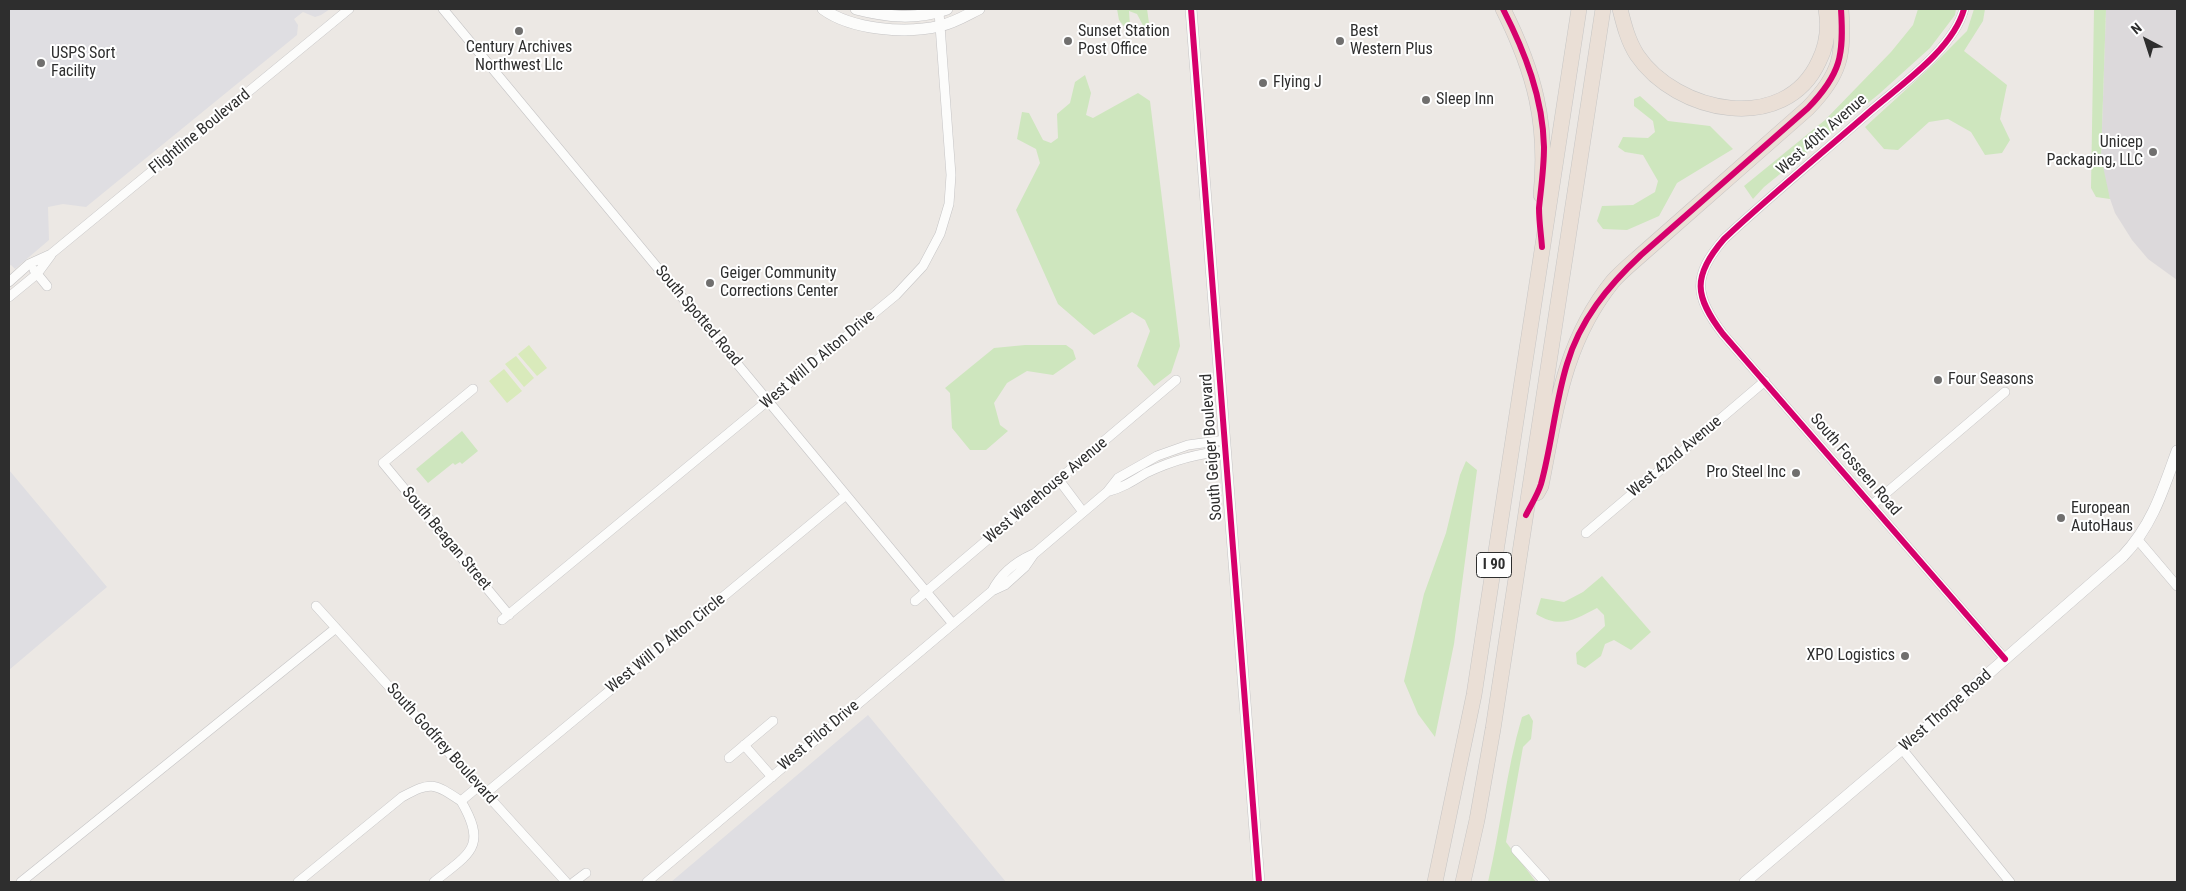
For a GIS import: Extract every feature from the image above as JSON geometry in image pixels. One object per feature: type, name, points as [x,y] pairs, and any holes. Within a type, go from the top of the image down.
[{"type":"highway","points":[[1503,9],[1527,61],[1535,87],[1540,116],[1544,145],[1539,211],[1542,247]]},
{"type":"highway","name":"I 90","points":[[1436,882],[1474,695],[1579,9]]},
{"type":"highway","name":"I 90","points":[[1463,882],[1477,820],[1493,729],[1603,9]]},
{"type":"highway","points":[[1620,9],[1628,40],[1638,56],[1665,84],[1692,99],[1710,105],[1739,108],[1755,107],[1784,97],[1797,90],[1809,78],[1822,54],[1828,24],[1826,9]]},
{"type":"highway","points":[[1526,515],[1541,486],[1567,364],[1574,345],[1596,305],[1614,280],[1641,254],[1808,108],[1824,91],[1834,75],[1841,54],[1843,36],[1841,9]]},
{"type":"street","name":"Flightline Boulevard","points":[[9,282],[29,264],[51,254],[349,9]]},
{"type":"street","name":"South Spotted Road","points":[[443,9],[953,624]]},
{"type":"street","points":[[823,9],[836,16],[874,28],[895,29],[941,26],[979,9]]},
{"type":"street","points":[[856,9],[882,15],[905,17],[943,10]]},
{"type":"street","name":"South Geiger Boulevard","points":[[1191,9],[1259,882]]},
{"type":"street","name":"West 40th Avenue","points":[[1700,282],[1707,260],[1724,240],[1919,68],[1951,37],[1962,18],[1964,9]]},
{"type":"street","name":"West Will D Alton Drive","points":[[506,618],[896,295],[923,266],[940,234],[949,204],[951,176],[941,26],[943,10]]},
{"type":"street","name":"Flightline Boulevard","points":[[9,297],[37,274],[51,254]]},
{"type":"street","points":[[29,264],[47,286]]},
{"type":"street","name":"South Fosseen Road","points":[[1700,282],[1706,306],[1716,324],[2005,659]]},
{"type":"street","name":"West Warehouse Avenue","points":[[915,601],[1176,380]]},
{"type":"street","name":"West 42nd Avenue","points":[[1586,533],[1765,382]]},
{"type":"street","name":"South Beagan Street","points":[[473,390],[383,463],[506,618]]},
{"type":"street","points":[[1872,506],[2005,392]]},
{"type":"street","name":"West Pilot Drive","points":[[647,882],[992,591],[1005,585],[1012,579],[1025,567],[1034,554],[1107,492],[1118,478],[1157,456],[1188,445],[1226,446]]},
{"type":"street","name":"West Thorpe Road","points":[[1745,882],[1902,749],[2122,556],[2138,540],[2157,506],[2177,451]]},
{"type":"street","points":[[1058,480],[1083,512]]},
{"type":"street","name":"West Will D Alton Circle","points":[[461,801],[482,789],[846,495]]},
{"type":"street","points":[[2138,540],[2177,586]]},
{"type":"street","name":"South Godfrey Boulevard","points":[[316,606],[566,882]]},
{"type":"street","points":[[21,882],[336,628]]},
{"type":"street","points":[[728,758],[773,721]]},
{"type":"street","points":[[744,745],[772,776]]},
{"type":"street","points":[[1902,749],[2010,882]]},
{"type":"street","points":[[298,882],[402,797],[420,787],[438,786],[461,801],[470,816],[475,834],[471,849],[434,882]]},
{"type":"street","points":[[1516,850],[1545,882]]},
{"type":"street","points":[[574,882],[586,873]]},
{"type":"shaded area","points":[[9,9],[330,9],[315,17],[303,12],[294,19],[298,25],[297,35],[86,207],[63,204],[48,207],[49,240],[15,269],[11,265],[9,266]]},
{"type":"shaded area","points":[[2106,9],[2177,9],[2177,280],[2148,259],[2132,240],[2115,213],[2107,190],[2101,157]]},
{"type":"shaded area","points":[[9,470],[107,587],[9,670]]},
{"type":"shaded area","points":[[868,715],[1006,882],[671,882]]},
{"type":"green space","points":[[1117,9],[1147,9],[1150,30],[1147,33],[1137,14],[1129,11],[1130,26],[1126,29],[1119,20]]},
{"type":"green space","points":[[1918,9],[1956,9],[1955,15],[1930,48],[1879,94],[1764,187],[1753,199],[1744,186],[1825,120],[1891,52],[1913,25]]},
{"type":"green space","points":[[1974,9],[1985,9],[1983,21],[1964,51],[2007,85],[2000,119],[2010,140],[2002,153],[1985,155],[1971,132],[1948,119],[1929,122],[1898,150],[1884,149],[1865,127],[1967,31]]},
{"type":"green space","points":[[2094,9],[2106,9],[2101,157],[2110,199],[2096,197],[2091,188]]},
{"type":"green space","points":[[1085,75],[1091,93],[1086,115],[1093,118],[1138,93],[1150,101],[1180,346],[1171,373],[1154,386],[1137,366],[1150,331],[1145,320],[1132,312],[1094,335],[1058,304],[1016,210],[1040,163],[1036,149],[1017,139],[1022,112],[1029,113],[1043,140],[1051,143],[1058,138],[1057,114],[1070,103],[1075,82]]},
{"type":"green space","points":[[1640,96],[1668,121],[1710,126],[1733,149],[1677,183],[1659,216],[1627,230],[1603,229],[1597,221],[1602,206],[1633,205],[1655,192],[1658,181],[1643,155],[1625,152],[1618,147],[1623,137],[1648,138],[1655,132],[1653,121],[1634,106],[1634,99]]},
{"type":"green space","points":[[529,345],[547,368],[537,376],[518,354]]},
{"type":"green space","points":[[1025,345],[1066,345],[1073,350],[1076,359],[1053,375],[1027,371],[1007,383],[994,403],[1000,425],[1008,431],[986,450],[970,450],[952,428],[950,393],[945,388],[994,348]]},
{"type":"green space","points":[[516,356],[534,378],[524,387],[505,364]]},
{"type":"green space","points":[[504,369],[522,391],[507,403],[489,381]]},
{"type":"green space","points":[[462,431],[478,451],[462,464],[460,462],[455,465],[453,463],[428,483],[416,469]]},
{"type":"green space","points":[[1466,461],[1477,470],[1454,644],[1435,737],[1418,714],[1404,681],[1424,594],[1446,533],[1460,475]]},
{"type":"green space","points":[[1602,576],[1651,632],[1631,650],[1614,640],[1605,644],[1601,656],[1585,668],[1577,664],[1576,653],[1605,626],[1604,615],[1597,608],[1574,619],[1560,622],[1545,619],[1536,614],[1541,598],[1564,602],[1583,592]]},
{"type":"green space","points":[[1529,714],[1533,721],[1531,739],[1523,747],[1506,842],[1536,882],[1488,882],[1516,737],[1522,717]]},
{"type":"cycle path","points":[[1191,9],[1259,882]]},
{"type":"cycle path","points":[[1503,9],[1519,42],[1531,76],[1543,129],[1543,170],[1539,208],[1542,247]]},
{"type":"cycle path","points":[[1526,515],[1541,484],[1567,364],[1587,318],[1617,279],[1641,255],[1808,108],[1819,96],[1834,74],[1841,52],[1841,9]]},
{"type":"cycle path","points":[[1964,9],[1949,39],[1937,53],[1724,239],[1706,264],[1701,286],[1706,308],[1723,334],[2005,659]]},
{"type":"place","name":"Century Archives Northwest Llc","points":[[519,31]]},
{"type":"place","name":"Sunset Station Post Office","points":[[1068,41]]},
{"type":"place","name":"Best Western Plus","points":[[1340,41]]},
{"type":"place","name":"USPS Sort Facility","points":[[41,63]]},
{"type":"place","name":"Flying J","points":[[1263,83]]},
{"type":"place","name":"Sleep Inn","points":[[1426,100]]},
{"type":"place","name":"Unicep Packaging, LLC","points":[[2153,152]]},
{"type":"place","name":"Geiger Community Corrections Center","points":[[710,283]]},
{"type":"place","name":"Four Seasons","points":[[1938,380]]},
{"type":"place","name":"Pro Steel Inc","points":[[1796,473]]},
{"type":"place","name":"European AutoHaus","points":[[2061,518]]},
{"type":"place","name":"XPO Logistics","points":[[1905,656]]}]
